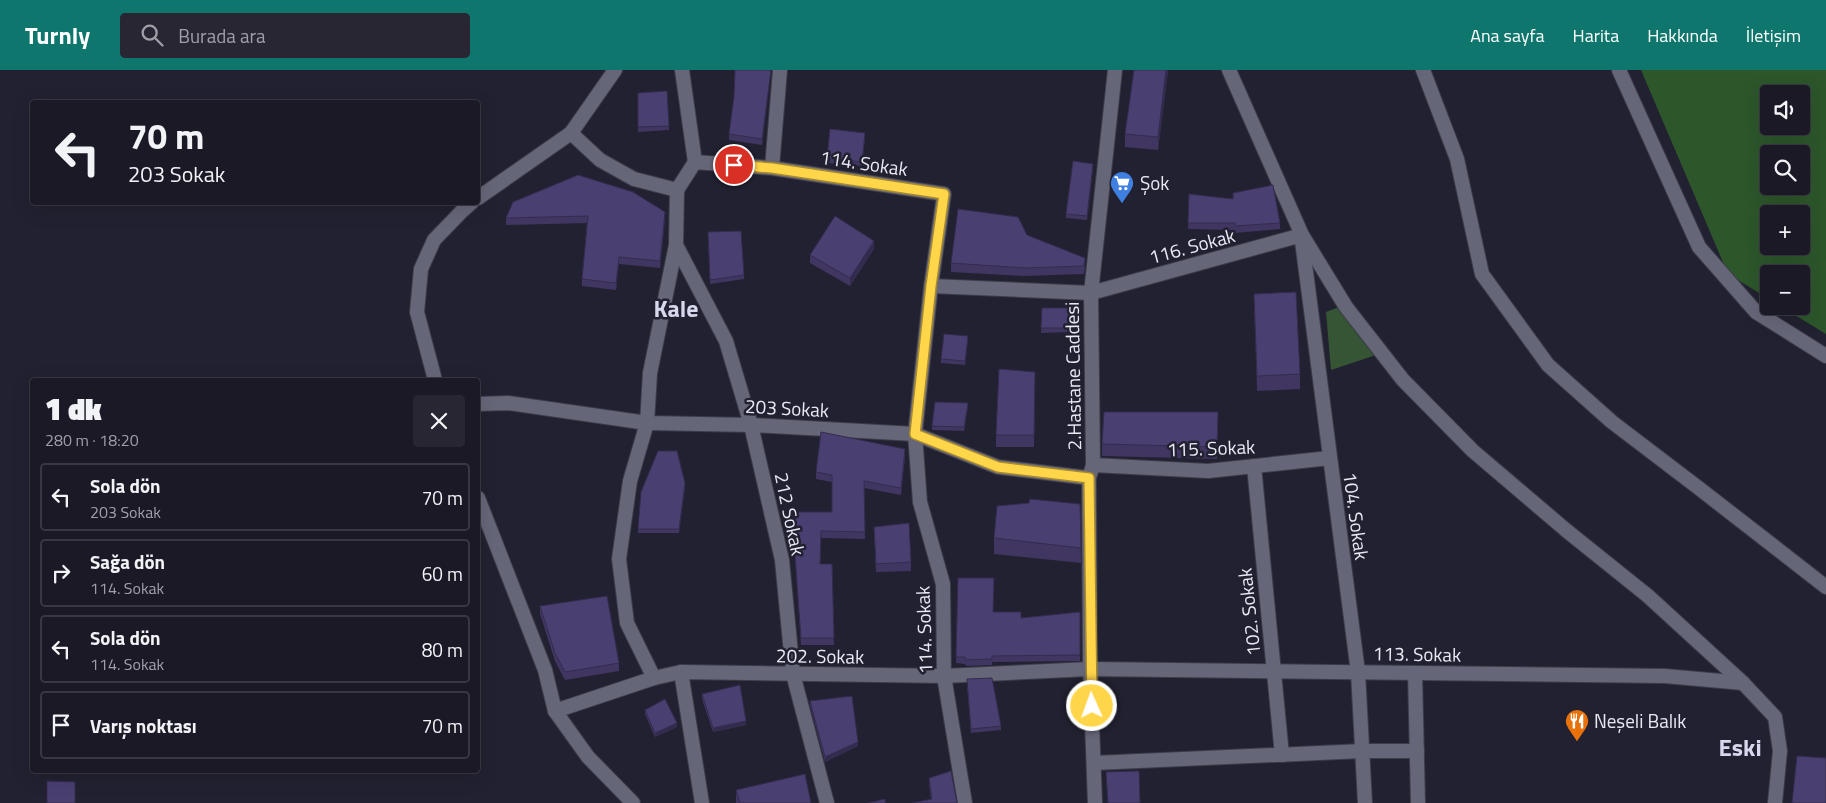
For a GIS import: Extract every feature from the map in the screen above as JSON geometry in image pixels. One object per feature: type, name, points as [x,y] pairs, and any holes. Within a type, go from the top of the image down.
[{"type":"street","points":[[480,197],[571,133],[615,70]]},
{"type":"street","points":[[654,678],[627,623],[619,559],[630,481],[647,423],[650,373],[676,245],[677,190],[695,162],[682,70]]},
{"type":"street","points":[[772,168],[780,70]]},
{"type":"street","name":"2.Hastane Caddesi","points":[[1095,803],[1090,668],[1091,293],[1115,70]]},
{"type":"street","points":[[1229,70],[1302,235],[1346,307],[1403,380],[1473,451],[1567,531],[1648,596],[1743,683],[1775,717],[1780,751],[1775,803]]},
{"type":"street","points":[[1423,70],[1457,159],[1482,274],[1548,365],[1612,422],[1826,587]]},
{"type":"street","points":[[1619,70],[1699,247],[1756,312],[1826,356]]},
{"type":"street","points":[[571,133],[600,160],[634,179],[677,190]]},
{"type":"street","name":"114. Sokak","points":[[695,162],[772,168],[944,194],[931,286],[915,434],[920,502],[943,584],[944,676],[965,803]]},
{"type":"street","points":[[434,378],[417,312],[421,269],[434,240],[468,205]]},
{"type":"street","name":"116. Sokak","points":[[931,286],[1091,293],[1302,235]]},
{"type":"street","name":"104. Sokak","points":[[1302,235],[1358,672],[1365,803]]},
{"type":"street","name":"212 Sokak","points":[[676,245],[726,341],[752,425],[782,560],[793,674],[827,803]]},
{"type":"street","name":"203 Sokak","points":[[480,404],[508,403],[647,423],[752,425],[915,434],[998,467],[1091,472]]},
{"type":"street","name":"115. Sokak","points":[[1091,472],[1208,471],[1330,458]]},
{"type":"street","name":"102. Sokak","points":[[1254,466],[1282,755]]},
{"type":"street","points":[[480,503],[545,670],[555,711],[588,757],[633,803]]},
{"type":"street","name":"113. Sokak","points":[[1090,668],[1665,676],[1743,683]]},
{"type":"street","name":"202. Sokak","points":[[555,711],[654,678],[680,672],[944,676],[1090,668]]},
{"type":"street","points":[[680,672],[702,803]]},
{"type":"street","points":[[1415,673],[1418,803]]},
{"type":"street","points":[[1094,763],[1362,751],[1416,751]]},
{"type":"green space","points":[[1641,70],[1826,70],[1826,334],[1795,315],[1810,315],[1810,265],[1760,265],[1760,294],[1728,274]]},
{"type":"green space","points":[[1347,304],[1379,354],[1331,370],[1326,312]]},
{"type":"building","points":[[735,70],[771,70],[762,139],[729,134],[734,97]]},
{"type":"building","points":[[1134,70],[1166,70],[1158,137],[1125,134]]},
{"type":"building","points":[[667,91],[669,126],[638,127],[638,93]]},
{"type":"building","points":[[830,129],[865,133],[862,162],[827,158]]},
{"type":"building","points":[[1073,161],[1093,164],[1087,216],[1066,214]]},
{"type":"building","points":[[578,175],[633,192],[665,212],[660,261],[619,257],[616,283],[582,279],[588,216],[506,218],[513,202]]},
{"type":"building","points":[[1273,185],[1280,223],[1235,226],[1235,223],[1188,223],[1189,194],[1233,199],[1233,193]]},
{"type":"building","points":[[958,209],[1018,217],[1027,235],[1085,258],[1084,266],[1024,268],[951,263]]},
{"type":"building","points":[[835,216],[874,241],[850,278],[810,255]]},
{"type":"building","points":[[741,231],[744,275],[710,280],[708,232]]},
{"type":"building","points":[[1296,292],[1300,374],[1257,376],[1254,294]]},
{"type":"building","points":[[1042,308],[1072,308],[1071,328],[1041,328]]},
{"type":"building","points":[[944,334],[968,336],[965,361],[941,359]]},
{"type":"building","points":[[999,369],[1035,372],[1034,435],[996,435]]},
{"type":"building","points":[[935,402],[968,403],[964,427],[932,426]]},
{"type":"building","points":[[1104,412],[1218,412],[1217,447],[1102,444]]},
{"type":"building","points":[[821,432],[905,449],[901,488],[864,481],[865,532],[821,531],[820,564],[832,564],[834,638],[801,638],[792,512],[832,512],[832,475],[816,472]]},
{"type":"building","points":[[658,451],[677,451],[685,483],[679,529],[638,529],[641,492]]},
{"type":"building","points":[[1030,499],[1080,504],[1081,548],[994,538],[997,506],[1029,503]]},
{"type":"building","points":[[909,523],[911,562],[876,564],[874,527]]},
{"type":"building","points":[[958,578],[994,578],[993,612],[1021,612],[1021,618],[1080,612],[1080,655],[992,656],[992,659],[966,660],[965,657],[956,657]]},
{"type":"building","points":[[607,596],[619,663],[565,672],[555,653],[540,606]]},
{"type":"building","points":[[992,678],[1001,726],[971,729],[967,679]]},
{"type":"building","points":[[740,685],[746,721],[713,728],[702,694]]},
{"type":"building","points":[[852,696],[858,742],[825,757],[810,701]]},
{"type":"building","points":[[665,699],[677,723],[655,733],[645,710]]},
{"type":"building","points":[[1797,756],[1826,758],[1826,803],[1792,803]]},
{"type":"building","points":[[951,771],[957,803],[912,803],[932,799],[929,778]]},
{"type":"building","points":[[1139,771],[1140,803],[1108,803],[1106,772]]},
{"type":"building","points":[[805,774],[811,803],[740,803],[736,790]]},
{"type":"building","points":[[47,781],[75,782],[75,803],[47,803]]},
{"type":"building","points":[[885,799],[885,803],[868,803]]},
{"type":"place","name":"Şok","points":[[1122,204]]},
{"type":"place","name":"Neşeli Balık","points":[[1577,742]]},
{"type":"district","name":"Kale","points":[[676,309]]},
{"type":"district","name":"Eski","points":[[1740,748]]},
{"type":"route","points":[[734,165],[772,168],[944,194],[931,286],[915,434],[998,467],[1089,478],[1092,706]]}]
